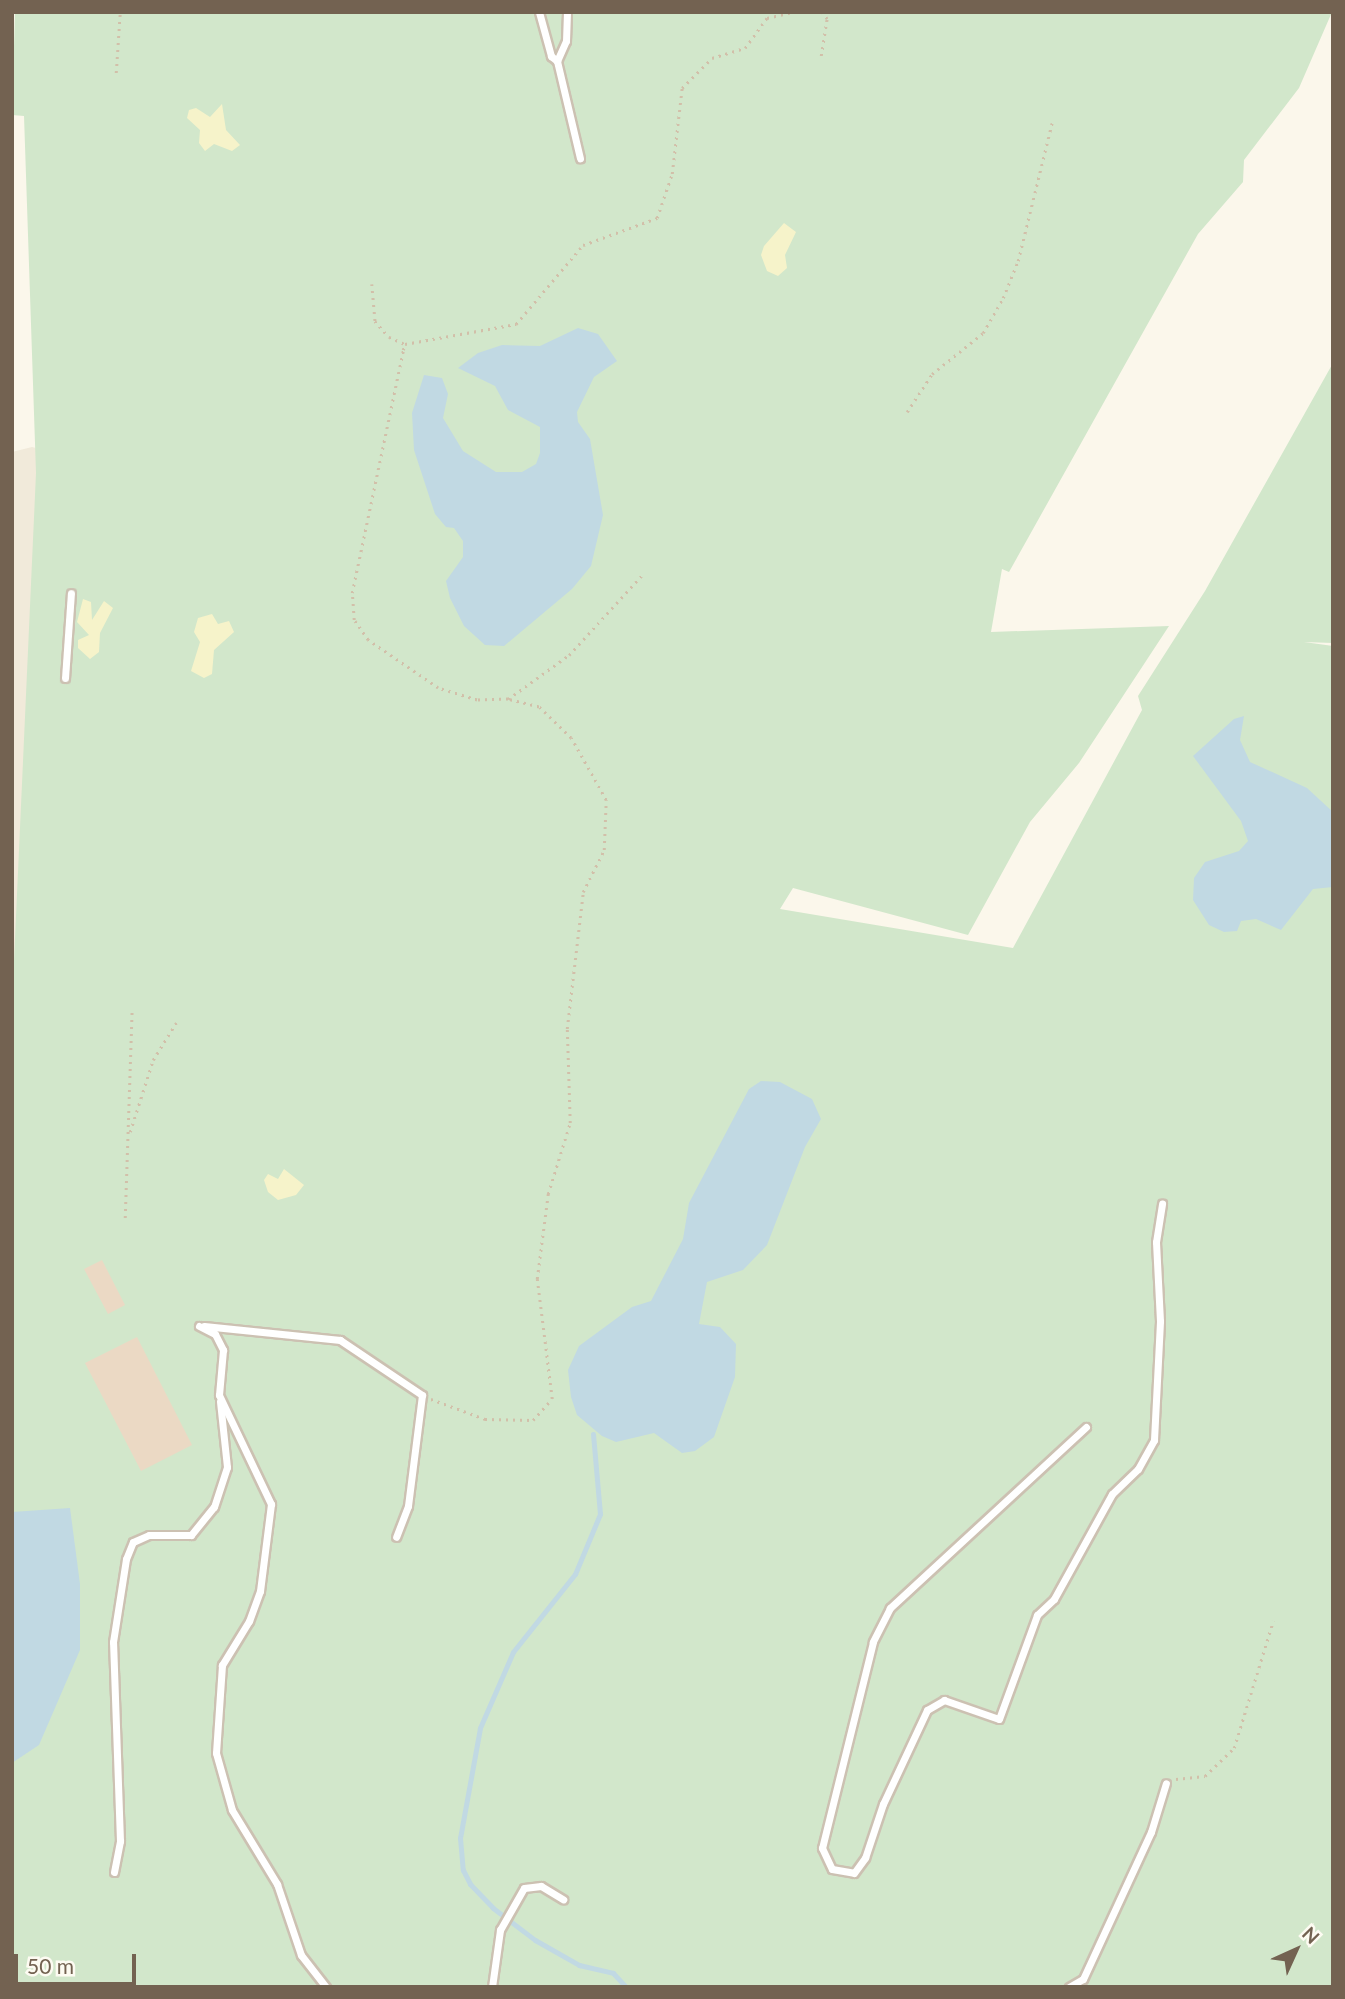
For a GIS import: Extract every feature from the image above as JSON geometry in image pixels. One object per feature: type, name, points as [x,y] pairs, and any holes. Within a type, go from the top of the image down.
[{"type":"lane","points":[[540,12],[551,56],[557,61],[580,158]]},
{"type":"lane","points":[[557,61],[566,41],[567,12]]},
{"type":"lane","points":[[65,678],[71,593]]},
{"type":"lane","points":[[1086,1427],[890,1608],[873,1642],[821,1848],[832,1869],[854,1873],[864,1858],[883,1804],[927,1710],[944,1700],[999,1719],[1037,1615],[1054,1599],[1112,1494],[1138,1469],[1154,1440],[1160,1321],[1156,1242],[1163,1203]]},
{"type":"lane","points":[[114,1872],[120,1841],[113,1642],[126,1559],[133,1542],[149,1535],[191,1535],[214,1507],[227,1467],[219,1395],[223,1350],[215,1334],[199,1326],[340,1340],[422,1395],[408,1506],[396,1537]]},
{"type":"lane","points":[[219,1395],[271,1504],[260,1591],[249,1621],[222,1665],[216,1753],[232,1811],[277,1884],[301,1955],[326,1987]]},
{"type":"lane","points":[[1069,1987],[1083,1979],[1151,1832],[1167,1783]]},
{"type":"lane","points":[[492,1987],[500,1930],[524,1888],[541,1886],[563,1899]]},
{"type":"path","points":[[116,73],[120,12]]},
{"type":"path","points":[[372,284],[376,321],[389,337],[405,344],[516,324],[583,245],[656,218],[672,174],[682,88],[712,58],[745,48],[766,18],[792,12]]},
{"type":"path","points":[[821,56],[827,19],[822,12]]},
{"type":"path","points":[[907,412],[932,374],[983,333],[1003,298],[1018,261],[1052,123]]},
{"type":"path","points":[[405,344],[352,593],[354,620],[368,640],[438,688],[477,700],[508,699],[539,707],[571,738],[607,800],[604,850],[583,892],[567,1029],[570,1123],[548,1194],[537,1279],[552,1399],[533,1420],[497,1420],[422,1395]]},
{"type":"path","points":[[508,699],[569,655],[642,575]]},
{"type":"path","points":[[125,1218],[132,1010]]},
{"type":"path","points":[[128,1135],[153,1060],[176,1023]]},
{"type":"path","points":[[1167,1783],[1181,1776],[1205,1776],[1227,1760],[1240,1733],[1273,1621]]},
{"type":"shaded area","points":[[36,448],[39,816],[16,989],[12,988],[12,452]]},
{"type":"green space","points":[[15,12],[1332,12],[1299,88],[1244,160],[1243,182],[1198,234],[1009,572],[1002,569],[991,632],[1169,626],[1079,763],[1030,822],[968,935],[793,888],[780,909],[1013,948],[1142,710],[1138,696],[1205,591],[1333,363],[1333,643],[1304,642],[1333,646],[1333,1987],[12,1987],[12,1005],[36,473],[24,116],[12,115]]},
{"type":"sand","points":[[222,104],[226,130],[240,145],[232,151],[214,144],[205,151],[199,143],[200,130],[187,118],[189,110],[196,108],[210,117]]},
{"type":"sand","points":[[784,223],[796,232],[785,255],[787,268],[778,276],[767,271],[761,255],[764,246]]},
{"type":"sand","points":[[83,599],[91,602],[92,620],[104,601],[113,608],[100,633],[99,652],[90,659],[78,648],[78,640],[89,635],[77,622]]},
{"type":"sand","points":[[212,614],[218,624],[229,621],[234,632],[214,650],[212,674],[204,678],[191,671],[200,642],[194,632],[198,618]]},
{"type":"sand","points":[[284,1169],[304,1185],[296,1195],[278,1200],[268,1192],[264,1180],[268,1174],[278,1179]]},
{"type":"water","points":[[578,328],[598,334],[617,361],[594,377],[577,412],[578,422],[590,439],[603,515],[591,566],[572,589],[504,646],[485,645],[464,626],[450,598],[446,581],[463,557],[463,541],[454,528],[446,527],[435,514],[414,450],[412,413],[424,375],[442,378],[448,394],[443,418],[463,451],[496,472],[522,472],[536,464],[540,453],[540,427],[508,410],[495,386],[458,368],[478,353],[502,345],[540,346]]},
{"type":"water","points":[[1244,716],[1240,740],[1250,762],[1307,788],[1333,812],[1333,887],[1313,889],[1281,930],[1256,919],[1241,921],[1237,931],[1224,932],[1209,925],[1193,900],[1194,878],[1205,862],[1239,851],[1248,841],[1241,821],[1193,756],[1234,719]]},
{"type":"water","points":[[761,1081],[780,1082],[812,1099],[821,1119],[805,1147],[767,1245],[743,1270],[707,1282],[699,1324],[720,1327],[736,1344],[735,1377],[714,1437],[695,1451],[682,1453],[654,1433],[616,1442],[602,1436],[577,1415],[571,1397],[568,1370],[579,1346],[632,1307],[651,1301],[683,1239],[689,1203],[749,1089]]},
{"type":"water","points":[[70,1508],[80,1584],[80,1650],[39,1745],[12,1763],[12,1512]]},
{"type":"building","points":[[102,1260],[125,1305],[108,1314],[84,1269]]},
{"type":"building","points":[[137,1337],[192,1445],[141,1471],[85,1363]]},
{"type":"waterway","points":[[593,1434],[600,1514],[575,1574],[513,1652],[480,1728],[460,1838],[463,1870],[470,1884],[493,1908],[535,1940],[579,1965],[613,1973],[626,1987]]}]
